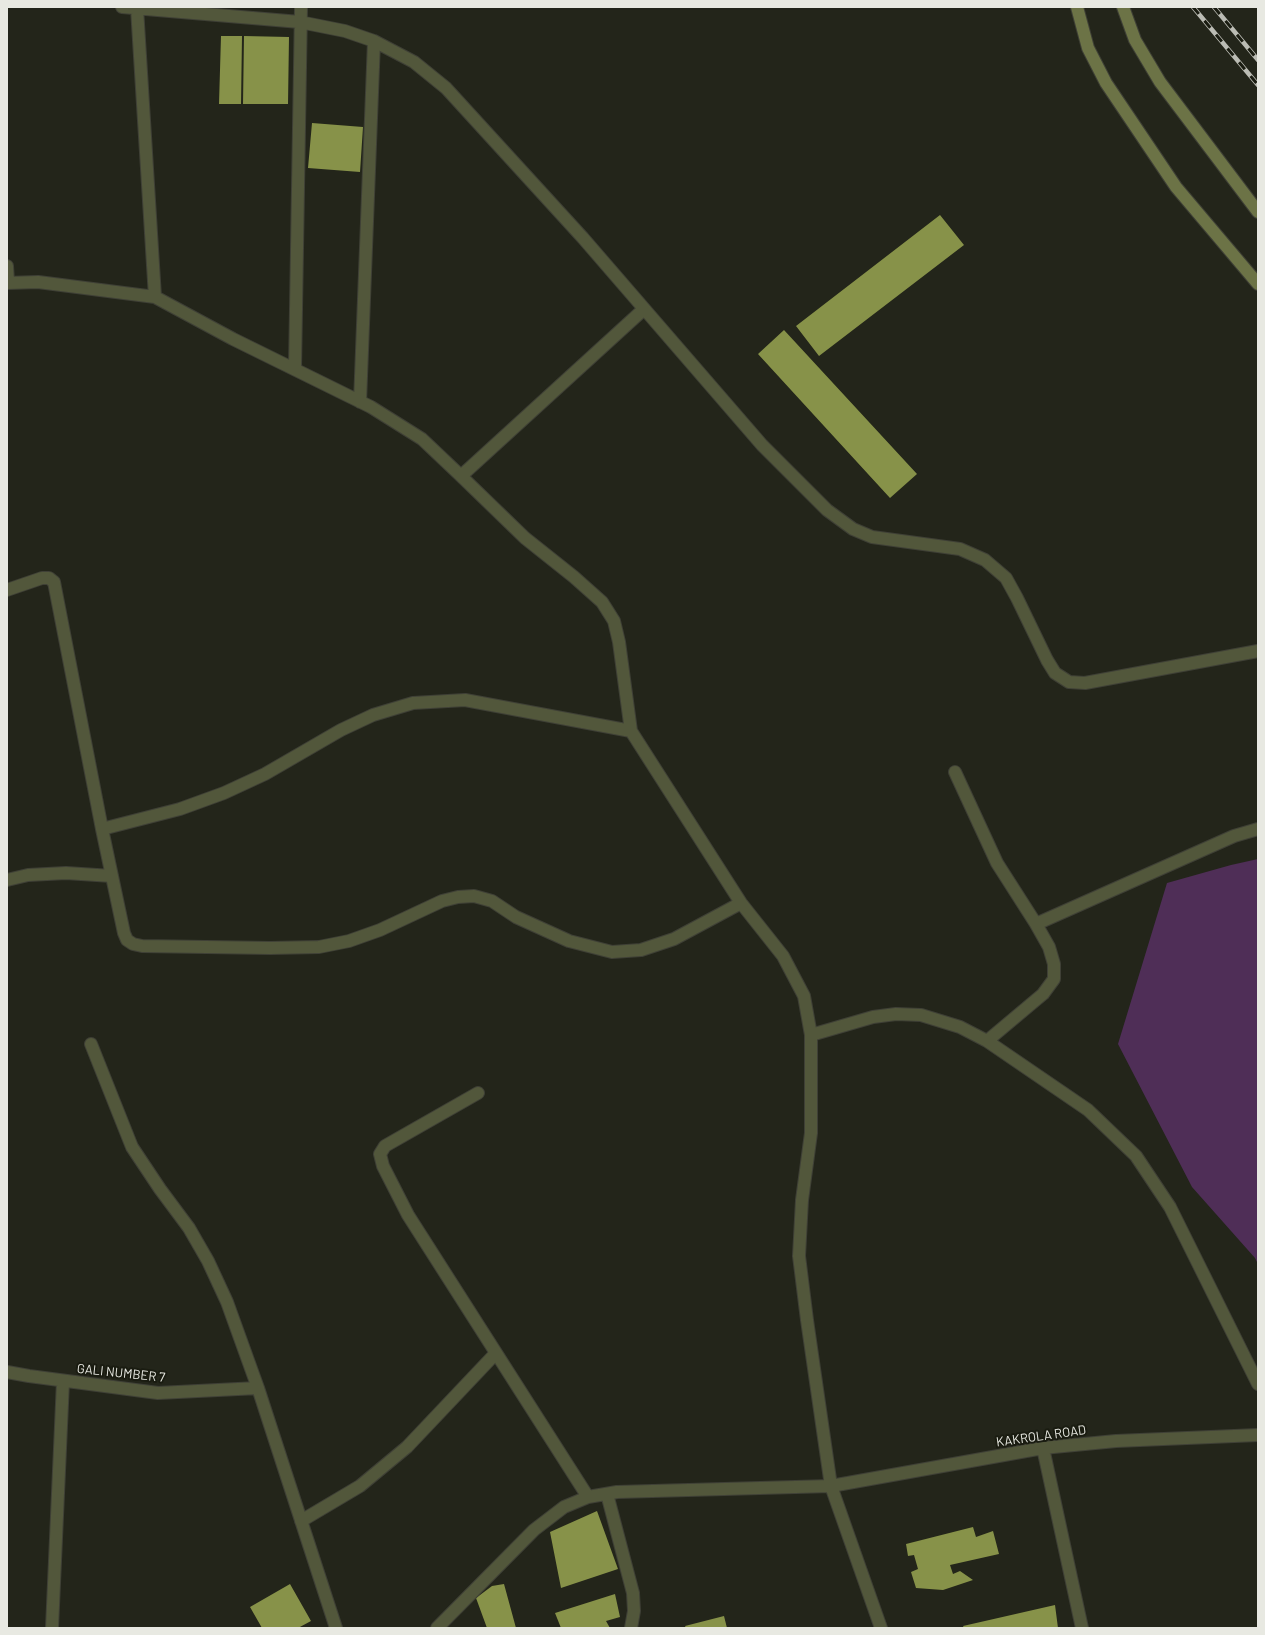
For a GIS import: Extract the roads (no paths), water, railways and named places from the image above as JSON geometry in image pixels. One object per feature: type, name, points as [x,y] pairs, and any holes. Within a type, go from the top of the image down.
[{"type":"street","points":[[122,7],[300,22],[345,31],[374,41],[414,62],[446,88],[578,232],[762,445],[827,510],[853,529],[872,537],[960,549],[985,560],[1006,578],[1018,598],[1047,660],[1055,673],[1069,682],[1085,683],[1258,651]]},
{"type":"street","points":[[295,370],[301,7]]},
{"type":"street","points":[[1076,7],[1088,48],[1106,83],[1176,187],[1258,284]]},
{"type":"street","points":[[1123,7],[1135,40],[1160,82],[1258,212]]},
{"type":"street","points":[[137,8],[156,297]]},
{"type":"street","points":[[360,402],[374,41]]},
{"type":"street","points":[[7,266],[8,283],[38,282],[156,297],[232,339],[360,402],[422,439],[525,538],[574,577],[602,602],[614,621],[619,642],[631,731],[741,903],[783,956],[804,996],[811,1035],[811,1133],[802,1200],[799,1256],[831,1486],[881,1628]]},
{"type":"street","points":[[462,476],[644,308]]},
{"type":"street","points":[[7,590],[42,578],[49,578],[54,582],[102,829],[124,933],[127,940],[133,944],[142,946],[270,948],[319,947],[349,941],[380,930],[442,901],[458,897],[474,896],[492,901],[516,917],[570,942],[612,952],[641,950],[674,939],[741,903]]},
{"type":"street","points":[[102,829],[180,809],[224,793],[265,774],[341,730],[373,715],[413,703],[465,700],[631,731]]},
{"type":"street","points":[[955,772],[997,863],[1049,947],[1054,964],[1054,980],[1043,994],[987,1041]]},
{"type":"street","points":[[1036,924],[1234,836],[1258,829]]},
{"type":"street","points":[[7,880],[28,875],[66,873],[112,876]]},
{"type":"street","points":[[811,1035],[873,1017],[896,1014],[921,1015],[960,1027],[987,1041],[1088,1110],[1136,1156],[1170,1207],[1258,1384]]},
{"type":"street","points":[[91,1044],[132,1147],[160,1189],[189,1228],[208,1261],[227,1302],[258,1388],[336,1628]]},
{"type":"street","points":[[478,1093],[385,1146],[380,1154],[383,1166],[408,1215],[588,1497]]},
{"type":"street","points":[[301,1521],[360,1486],[407,1447],[496,1353]]},
{"type":"street","name":"GALI NUMBER 7","points":[[7,1372],[63,1381],[158,1393],[258,1388]]},
{"type":"street","points":[[52,1628],[63,1381]]},
{"type":"street","name":"KAKROLA ROAD","points":[[437,1628],[534,1530],[564,1507],[588,1497],[617,1492],[831,1486],[1043,1448],[1116,1441],[1258,1435]]},
{"type":"street","points":[[1043,1448],[1082,1628]]},
{"type":"street","points":[[607,1494],[633,1593],[634,1611],[632,1628]]},
{"type":"railway","points":[[1193,7],[1258,85]]},
{"type":"railway","points":[[1214,7],[1258,60]]}]
